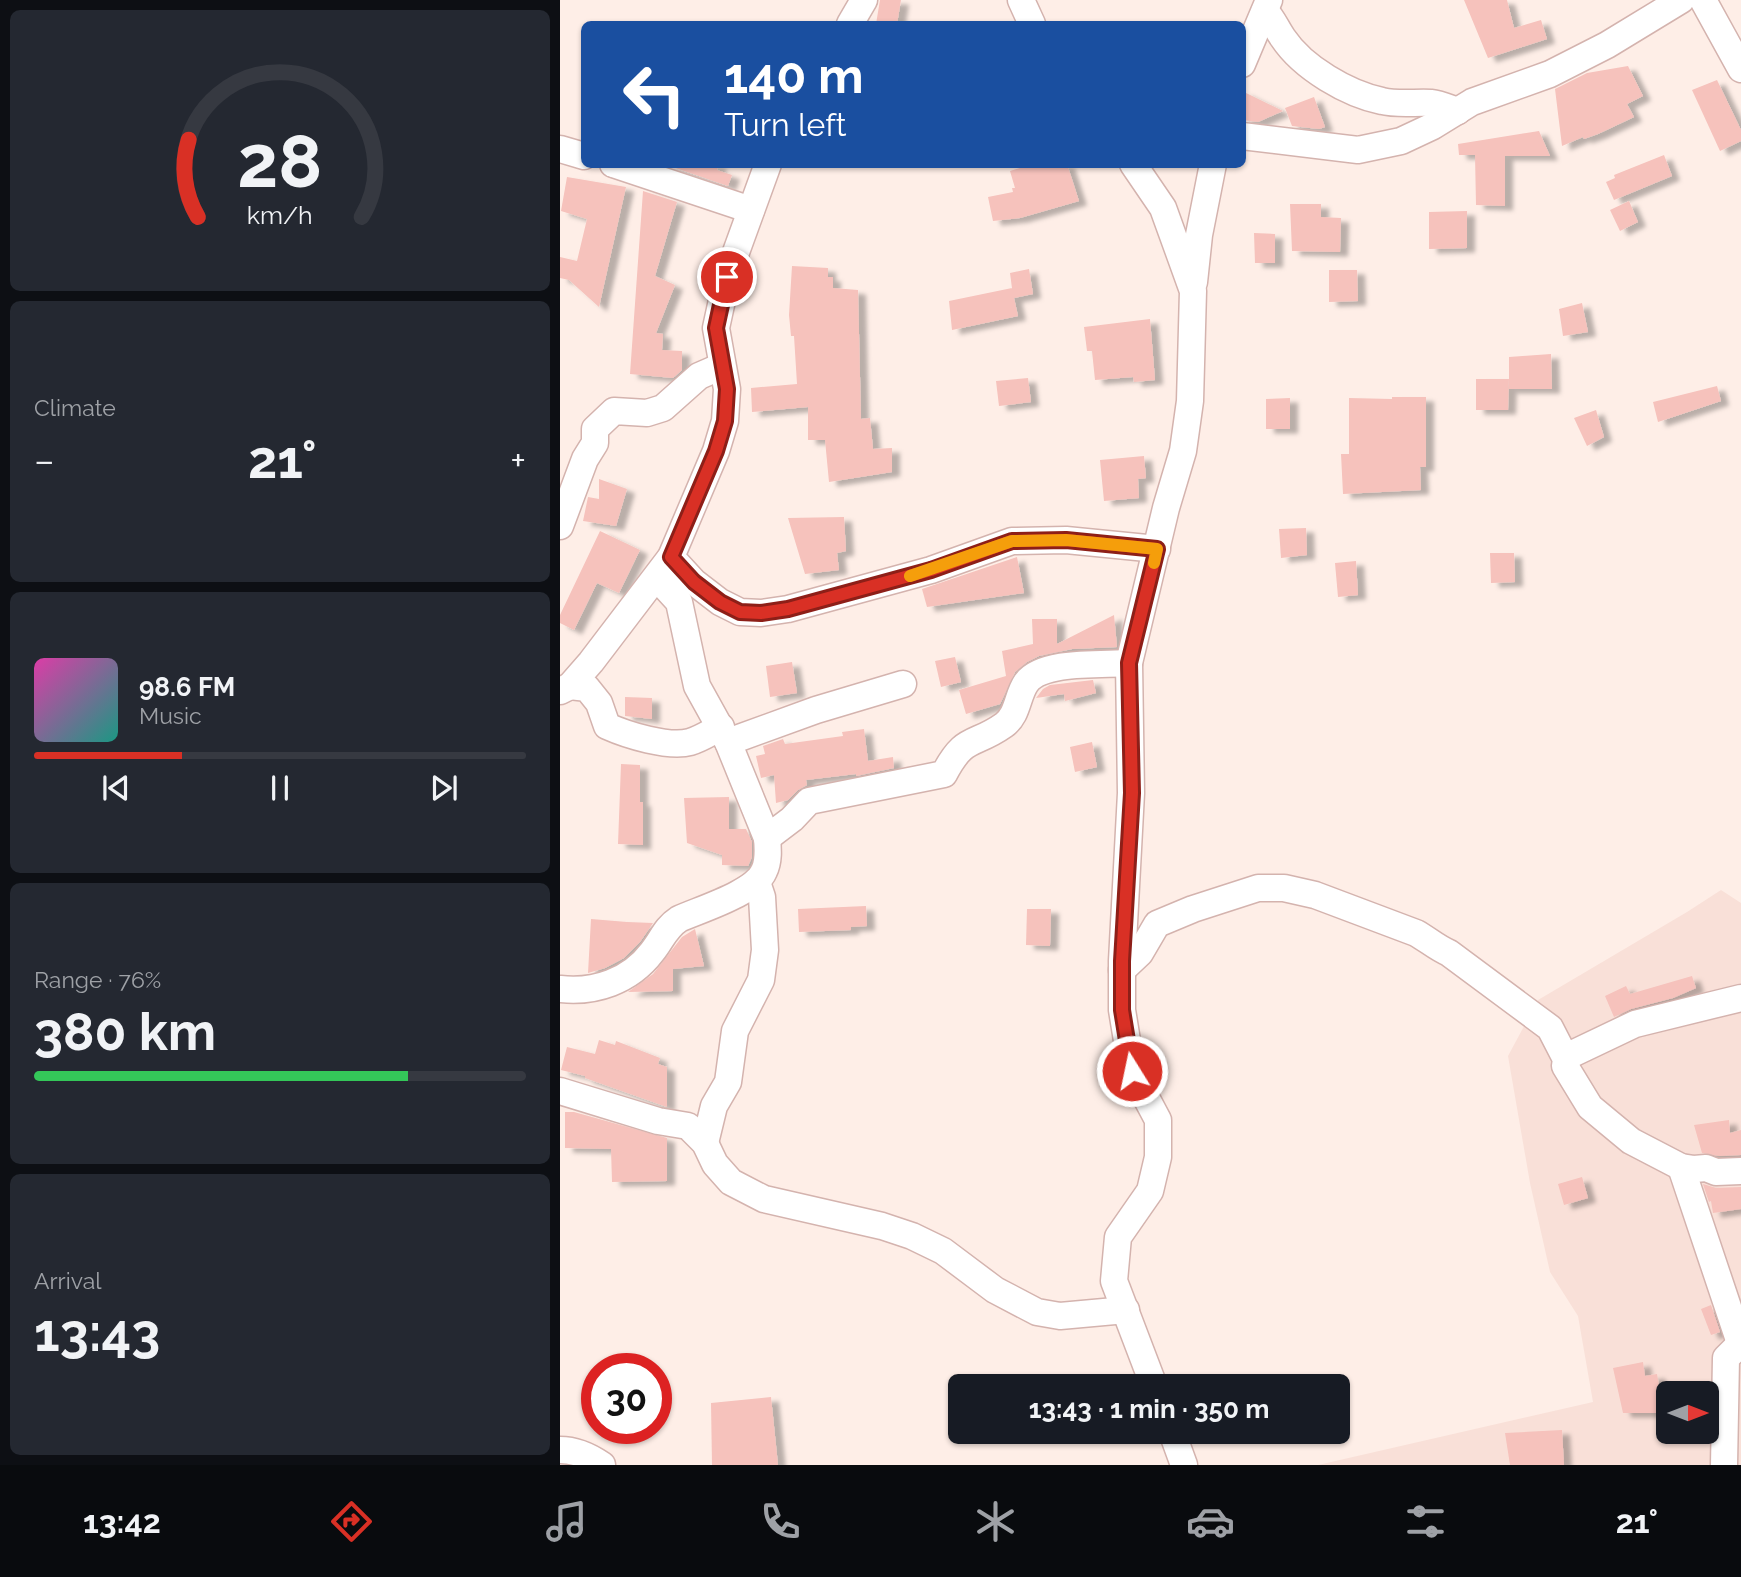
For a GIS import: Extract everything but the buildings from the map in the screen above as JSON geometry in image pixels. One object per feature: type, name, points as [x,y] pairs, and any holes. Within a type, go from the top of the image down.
[{"type":"street","points":[[852,21],[864,0]]},
{"type":"street","points":[[1021,0],[1031,21]]},
{"type":"street","points":[[1246,136],[1358,150],[1401,141],[1433,126],[1472,102],[1550,74],[1607,45],[1681,0]]},
{"type":"street","points":[[1703,0],[1741,69]]},
{"type":"street","points":[[1267,5],[1283,38],[1328,79],[1363,96],[1386,102],[1431,103],[1458,111]]},
{"type":"street","points":[[1246,55],[1267,5]]},
{"type":"street","points":[[560,149],[581,155]]},
{"type":"street","points":[[625,168],[751,209]]},
{"type":"street","points":[[565,689],[591,663],[664,568],[716,451],[725,421],[727,389],[716,328],[727,277],[766,168]]},
{"type":"street","points":[[1136,168],[1163,208],[1193,290]]},
{"type":"street","points":[[1150,1374],[1114,1281],[1118,1237],[1150,1191],[1158,1157],[1158,1120],[1132,1071],[1122,1010],[1132,793],[1129,663],[1166,508],[1183,451],[1190,401],[1193,290],[1199,235],[1212,168]]},
{"type":"street","points":[[560,526],[584,459],[595,443],[595,429],[614,411],[647,413],[663,408],[699,376],[722,366]]},
{"type":"street","points":[[664,568],[694,582],[720,602],[740,612],[761,613],[788,609],[931,570],[1012,541],[1086,541],[1157,549]]},
{"type":"street","points":[[560,989],[589,990],[626,976],[649,956],[668,926],[757,882],[765,870],[767,838],[725,735],[697,686],[679,602],[664,568]]},
{"type":"street","points":[[767,838],[810,801],[944,774],[960,748],[1011,719],[1025,685],[1032,676],[1042,670],[1129,663]]},
{"type":"street","points":[[565,689],[587,688],[599,703],[607,726],[626,734],[657,741],[688,743],[903,684]]},
{"type":"street","points":[[705,1143],[714,1106],[727,1082],[735,1031],[761,979],[765,950],[762,897],[757,882]]},
{"type":"street","points":[[1122,970],[1140,953],[1157,924],[1193,909],[1258,888],[1284,888],[1315,895],[1431,941],[1543,1021],[1556,1037],[1566,1059],[1566,1066],[1590,1107],[1631,1141],[1681,1167],[1694,1170],[1706,1168],[1716,1172],[1741,1171]]},
{"type":"street","points":[[1566,1059],[1635,1024],[1741,998]]},
{"type":"street","points":[[560,1091],[658,1121],[688,1126],[705,1143],[715,1164],[731,1182],[764,1199],[882,1226],[912,1236],[943,1251],[995,1290],[1037,1312],[1060,1316],[1126,1311]]},
{"type":"street","points":[[1681,1167],[1740,1343],[1726,1358],[1724,1465]]},
{"type":"street","points":[[1176,1444],[1184,1465]]},
{"type":"street","points":[[560,1450],[571,1450],[602,1465]]},
{"type":"shaded area","points":[[1721,890],[1741,903],[1741,1465],[1318,1465],[1593,1402],[1578,1316],[1550,1272],[1530,1183],[1508,1056],[1538,1000]]},
{"type":"slow traffic","points":[[910,576],[1012,541],[1066,540],[1157,549],[1154,563]]},
{"type":"route","points":[[727,277],[716,328],[727,389],[725,421],[716,451],[671,557],[694,582],[720,602],[740,612],[761,613],[788,609],[931,570],[1012,541],[1066,540],[1157,549],[1129,663],[1132,793],[1122,961],[1122,1010],[1132,1071]]}]
